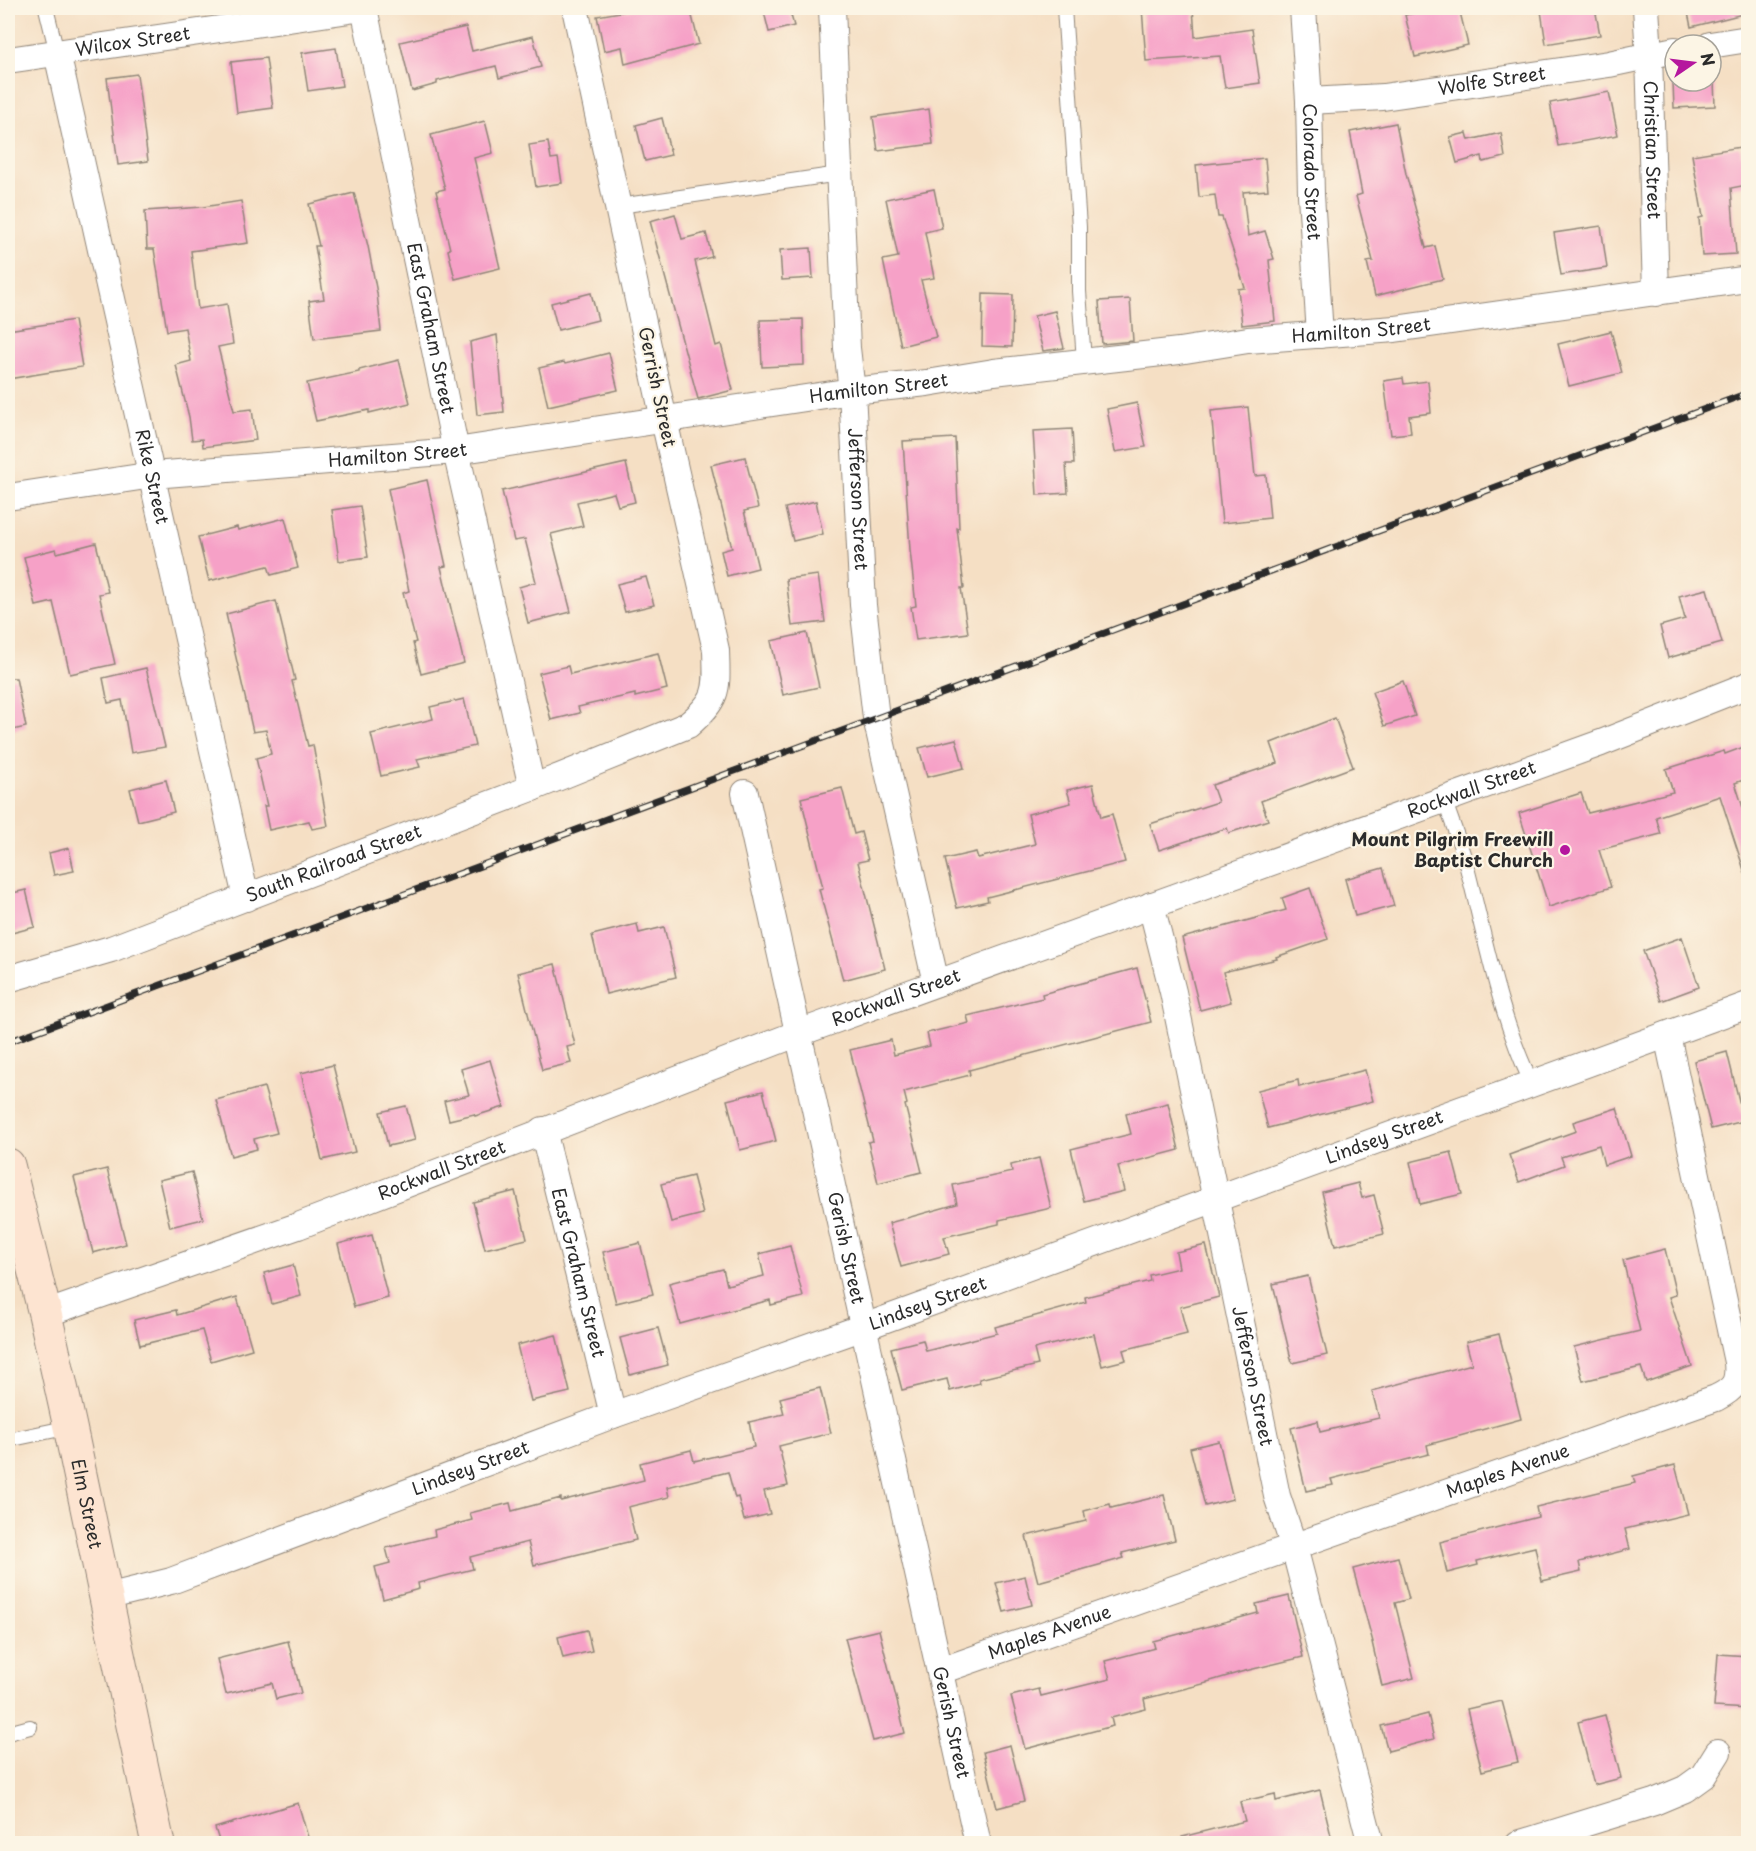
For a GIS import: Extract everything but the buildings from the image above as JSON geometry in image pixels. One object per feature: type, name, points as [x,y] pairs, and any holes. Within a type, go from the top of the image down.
[{"type":"main road","name":"Elm Street","points":[[8,1169],[45,1314],[158,1844]]},
{"type":"street","name":"Wilcox Street","points":[[8,60],[364,8]]},
{"type":"street","name":"East Graham Street","points":[[364,8],[456,452],[532,788]]},
{"type":"street","name":"Gerrish Street","points":[[575,8],[716,650],[717,687],[706,710],[688,725],[657,738]]},
{"type":"street","name":"Jefferson Street","points":[[832,8],[847,348],[852,391],[862,605],[876,718],[936,983]]},
{"type":"street","name":"Colorado Street","points":[[1303,8],[1320,335]]},
{"type":"street","name":"Christian Street","points":[[1646,8],[1656,292]]},
{"type":"street","points":[[1723,43],[1749,39]]},
{"type":"street","name":"Wolfe Street","points":[[1309,101],[1383,97],[1609,63],[1663,52]]},
{"type":"street","name":"Rike Street","points":[[57,53],[246,898]]},
{"type":"street","name":"Hamilton Street","points":[[8,497],[153,475],[456,452],[852,391],[927,383],[993,372],[1179,351],[1248,340],[1395,329],[1749,279]]},
{"type":"street","name":"Rockwall Street","points":[[45,1314],[298,1226],[799,1033],[1601,743],[1749,686]]},
{"type":"street","name":"South Railroad Street","points":[[8,979],[111,949],[657,738]]},
{"type":"street","name":"Gerish Street","points":[[745,793],[978,1844]]},
{"type":"street","name":"Jefferson Street","points":[[1151,905],[1173,992],[1217,1198],[1277,1496],[1294,1547],[1371,1844]]},
{"type":"street","name":"Lindsey Street","points":[[106,1597],[171,1581],[613,1415],[864,1327],[1749,1005]]},
{"type":"street","name":"Maples Avenue","points":[[940,1671],[1729,1392],[1738,1375],[1737,1362],[1667,1035]]},
{"type":"street","name":"East Graham Street","points":[[543,1130],[613,1415]]},
{"type":"street","points":[[1518,1844],[1654,1802],[1685,1788],[1702,1776],[1718,1752]]},
{"type":"lane","points":[[46,8],[57,53]]},
{"type":"lane","points":[[1064,8],[1079,227],[1079,291],[1084,362]]},
{"type":"lane","points":[[619,207],[839,174]]},
{"type":"lane","points":[[1444,799],[1464,859],[1491,970],[1523,1066],[1532,1084]]},
{"type":"lane","points":[[8,1440],[70,1427]]},
{"type":"lane","points":[[8,1733],[30,1727]]},
{"type":"railway","points":[[8,1042],[1748,393]]},
{"type":"place","name":"Mount Pilgrim Freewill Baptist Church","points":[[1565,850]]}]
